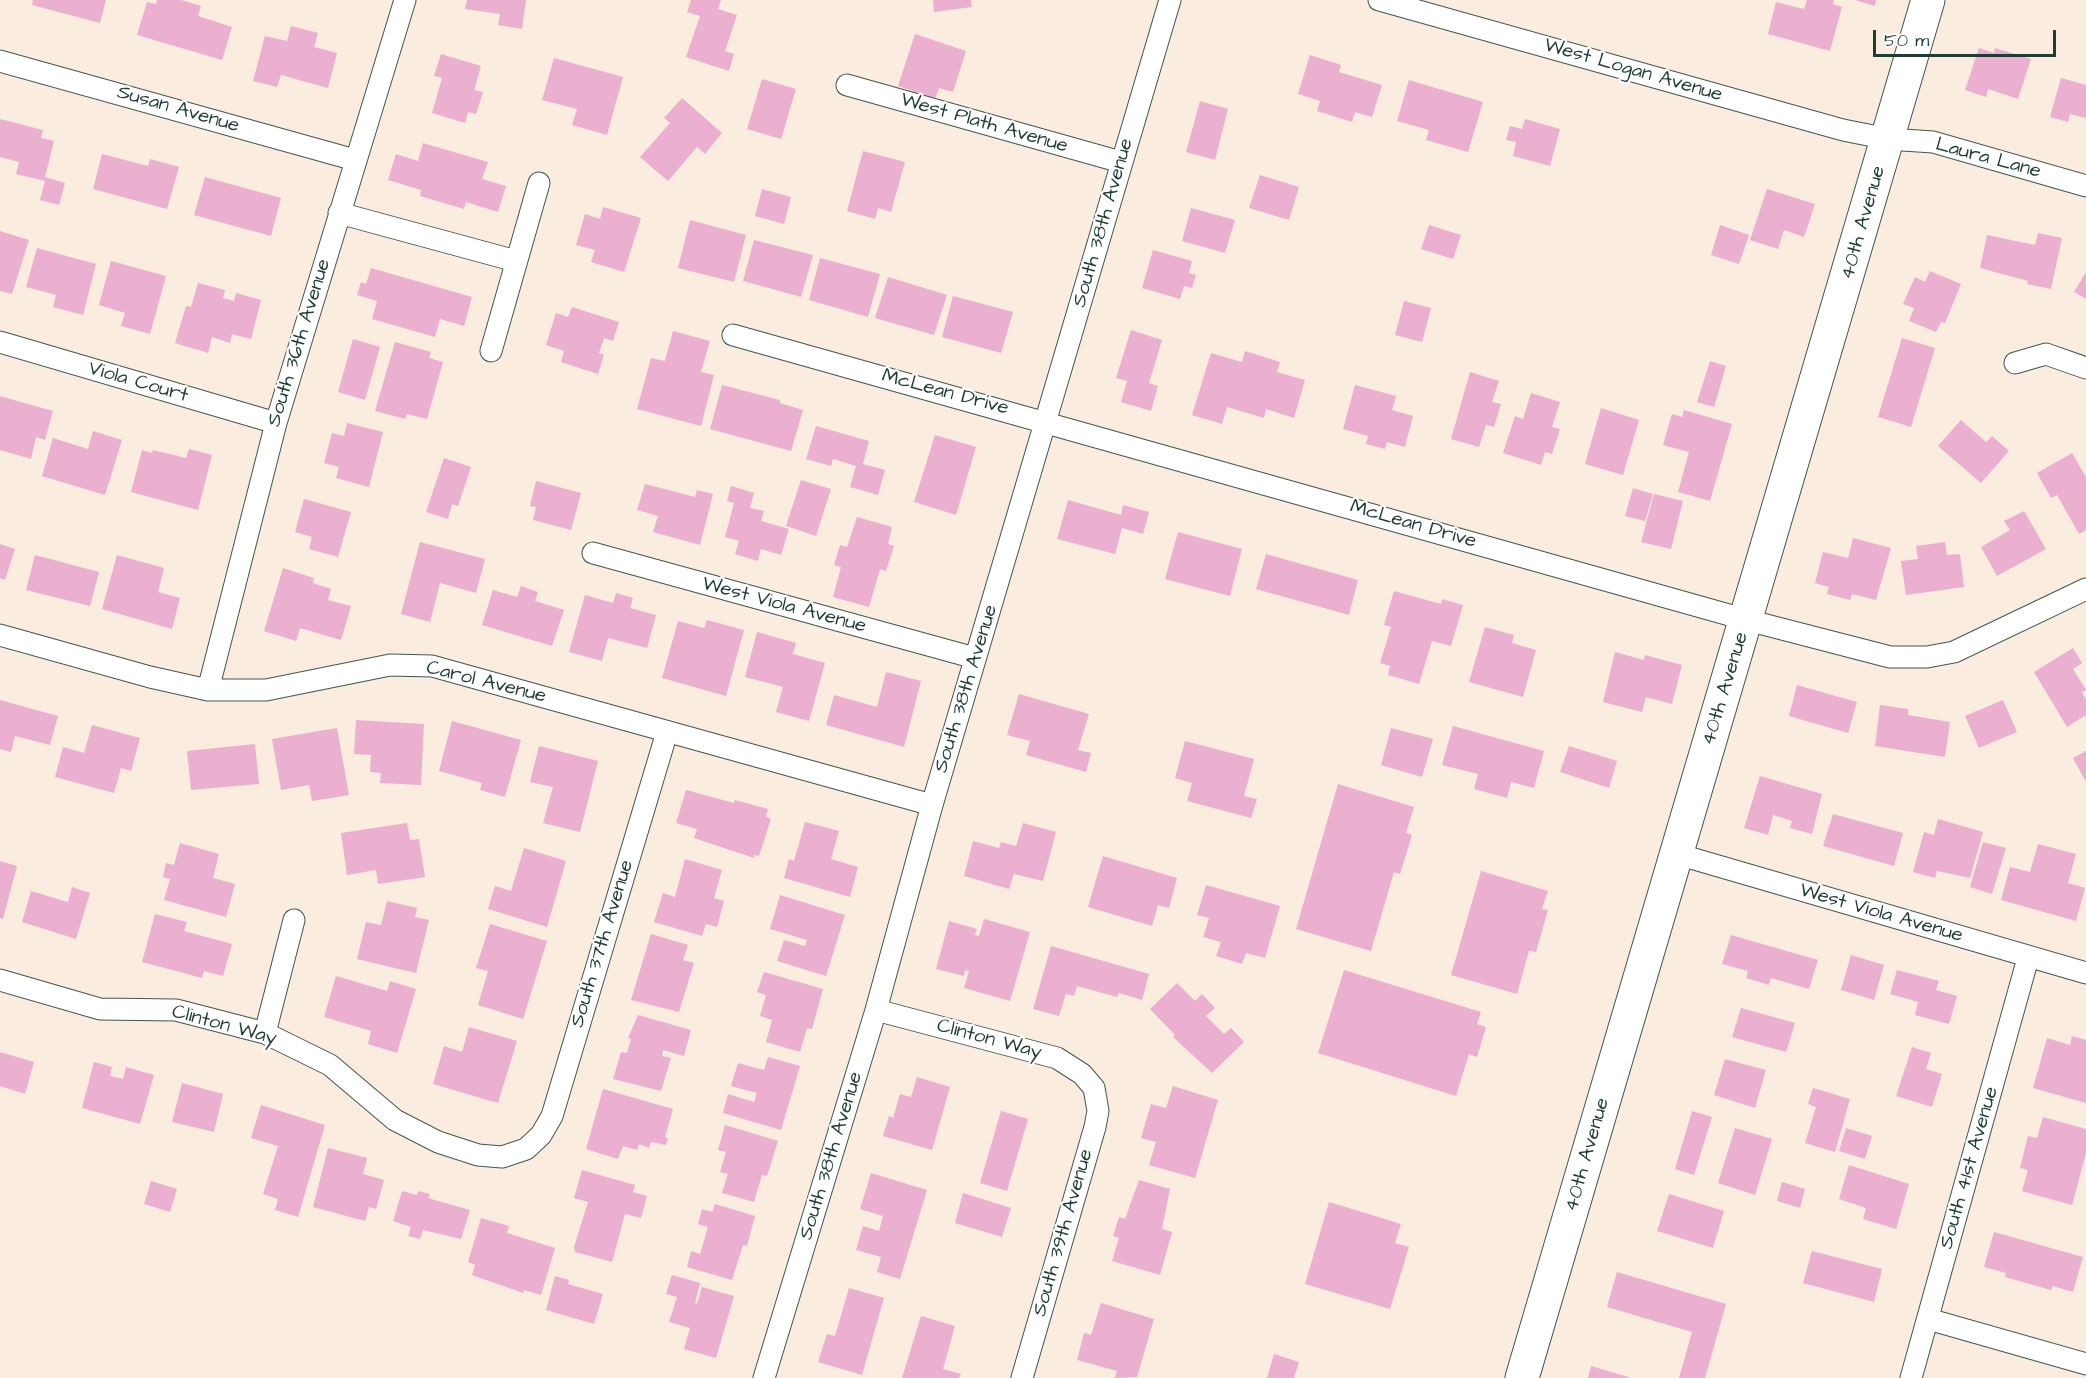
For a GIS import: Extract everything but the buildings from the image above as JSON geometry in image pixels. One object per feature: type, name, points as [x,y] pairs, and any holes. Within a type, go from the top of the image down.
[{"type":"main road","name":"40th Avenue","points":[[1522,1378],[1748,620],[1928,0]]},
{"type":"street","name":"South 36th Avenue","points":[[208,690],[276,423],[405,0]]},
{"type":"street","name":"South 38th Avenue","points":[[764,1378],[876,1010],[932,805],[1170,0]]},
{"type":"street","name":"West Logan Avenue","points":[[1379,0],[1843,130],[1888,139]]},
{"type":"street","name":"Susan Avenue","points":[[0,61],[355,160]]},
{"type":"street","name":"West Plath Avenue","points":[[847,85],[1121,162]]},
{"type":"street","name":"Laura Lane","points":[[1888,139],[1933,142],[2086,186]]},
{"type":"street","points":[[490,351],[538,183]]},
{"type":"street","points":[[339,213],[516,261]]},
{"type":"street","name":"McLean Drive","points":[[733,334],[1748,620],[1890,657],[1927,657],[1953,652],[2086,589]]},
{"type":"street","name":"Viola Court","points":[[0,342],[276,423]]},
{"type":"street","points":[[2015,363],[2046,354],[2086,368]]},
{"type":"street","name":"West Viola Avenue","points":[[593,553],[975,658]]},
{"type":"street","name":"Carol Avenue","points":[[0,635],[150,677],[208,690],[266,690],[390,665],[432,666],[932,805]]},
{"type":"street","name":"South 37th Avenue","points":[[526,1149],[541,1135],[552,1116],[667,732]]},
{"type":"street","name":"West Viola Avenue","points":[[1677,854],[2028,958],[2086,973]]},
{"type":"street","points":[[265,1033],[294,920]]},
{"type":"street","name":"South 41st Avenue","points":[[1911,1378],[2028,958]]},
{"type":"street","name":"Clinton Way","points":[[0,980],[100,1009],[176,1010],[265,1033],[330,1065],[395,1120],[438,1142],[478,1155],[502,1157],[526,1149]]},
{"type":"street","name":"Clinton Way","points":[[876,1010],[1057,1058],[1082,1074],[1094,1088]]},
{"type":"street","name":"South 39th Avenue","points":[[1022,1378],[1095,1127],[1098,1111],[1094,1088]]},
{"type":"street","points":[[1928,1319],[2086,1364]]}]
